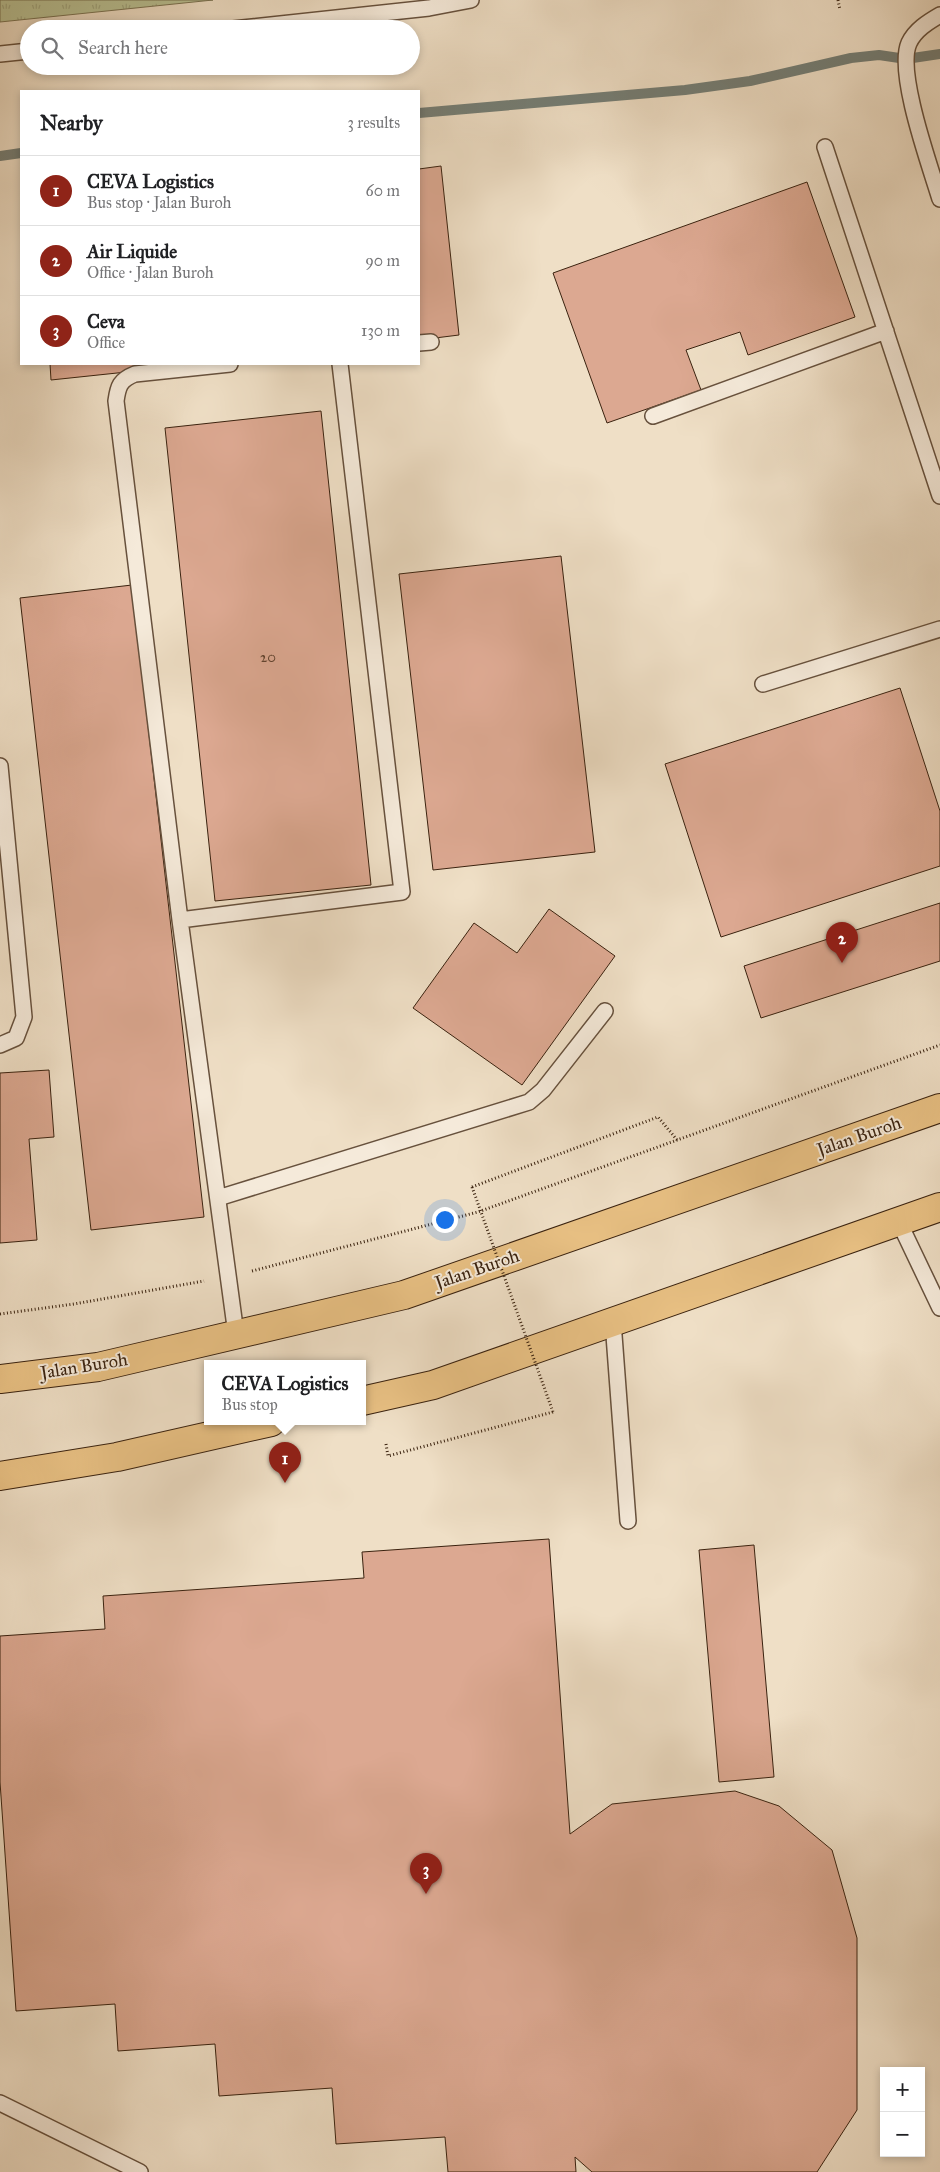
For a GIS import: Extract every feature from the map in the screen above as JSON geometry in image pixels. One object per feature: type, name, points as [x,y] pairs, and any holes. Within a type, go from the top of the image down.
[{"type":"main road","name":"Jalan Buroh","points":[[0,1379],[98,1367],[404,1294],[940,1108]]},
{"type":"main road","points":[[366,1400],[433,1385],[940,1207]]},
{"type":"main road","points":[[0,1476],[117,1457],[258,1425]]},
{"type":"lane","points":[[303,20],[471,0]]},
{"type":"lane","points":[[940,15],[924,24],[909,43],[906,70],[911,103],[940,199]]},
{"type":"lane","points":[[0,54],[20,52]]},
{"type":"lane","points":[[825,147],[940,496]]},
{"type":"lane","points":[[652,416],[886,331]]},
{"type":"lane","points":[[220,365],[135,374],[123,378],[118,387],[117,394],[180,920],[236,1334]]},
{"type":"lane","points":[[180,920],[402,892],[340,365]]},
{"type":"lane","points":[[763,684],[940,629]]},
{"type":"lane","points":[[0,766],[24,1017],[16,1038],[0,1045]]},
{"type":"lane","points":[[218,1198],[530,1102],[543,1090],[605,1011]]},
{"type":"lane","points":[[899,1222],[940,1308]]},
{"type":"lane","points":[[613,1322],[628,1521]]},
{"type":"lane","points":[[0,2104],[140,2172]]},
{"type":"path","points":[[838,0],[840,10]]},
{"type":"path","points":[[0,1314],[74,1304],[229,1276],[478,1212],[940,1046]]},
{"type":"path","points":[[386,1444],[388,1456],[554,1412],[472,1187],[658,1117],[678,1141]]},
{"type":"green space","points":[[0,0],[213,0],[0,22]]},
{"type":"building","points":[[441,166],[459,335],[420,340],[420,169]]},
{"type":"building","points":[[807,182],[855,317],[748,355],[740,332],[686,350],[701,390],[607,423],[553,273]]},
{"type":"building","points":[[50,365],[193,365],[51,380]]},
{"type":"building","points":[[321,411],[371,885],[215,901],[165,428]]},
{"type":"building","points":[[561,556],[595,852],[433,870],[399,574]]},
{"type":"building","points":[[132,585],[204,1217],[91,1230],[20,598]]},
{"type":"building","points":[[900,688],[940,811],[940,866],[721,937],[665,764]]},
{"type":"building","points":[[940,903],[940,961],[761,1018],[744,966]]},
{"type":"building","points":[[549,909],[615,956],[522,1085],[413,1008],[474,923],[517,953]]},
{"type":"building","points":[[49,1070],[54,1137],[29,1139],[37,1240],[0,1243],[0,1073]]},
{"type":"building","points":[[549,1539],[570,1834],[612,1804],[735,1791],[779,1806],[832,1850],[857,1938],[857,2110],[817,2172],[592,2172],[575,2157],[576,2172],[448,2172],[445,2137],[336,2144],[332,2088],[219,2096],[215,2044],[118,2051],[115,2004],[16,2011],[0,1782],[0,1636],[105,1629],[103,1596],[364,1578],[362,1552]]},
{"type":"building","points":[[754,1545],[774,1777],[719,1782],[699,1550]]},
{"type":"waterway","points":[[420,113],[685,90],[750,81],[851,58],[879,55],[906,59],[940,54]]},
{"type":"waterway","points":[[0,156],[20,153]]},
{"type":"place","name":"Air Liquide","points":[[842,963]]},
{"type":"place","name":"CEVA Logistics","points":[[285,1483]]},
{"type":"place","name":"Ceva","points":[[426,1894]]}]
